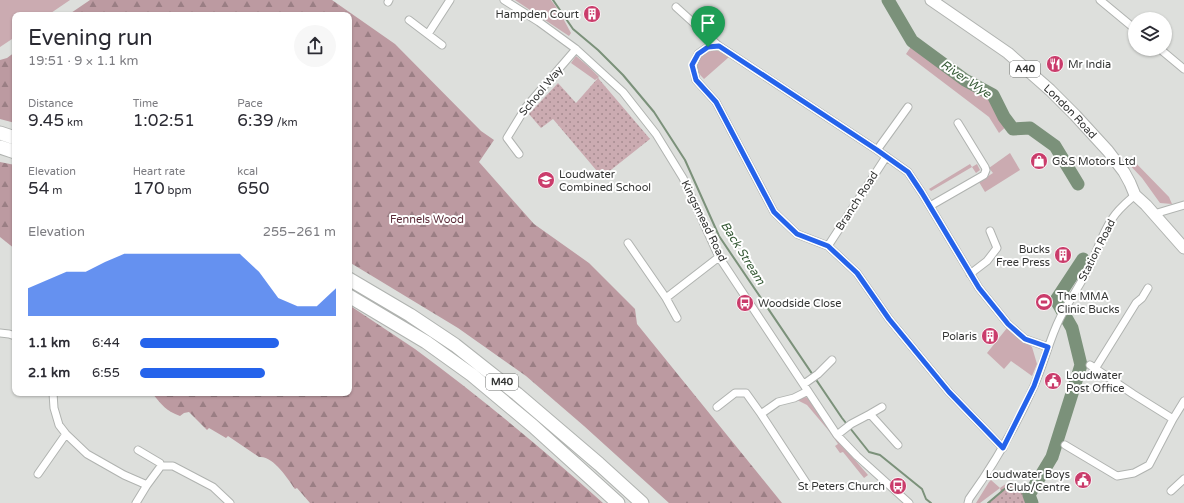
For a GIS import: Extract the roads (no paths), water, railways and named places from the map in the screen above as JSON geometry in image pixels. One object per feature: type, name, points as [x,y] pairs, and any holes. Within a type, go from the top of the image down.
[{"type":"highway","points":[[0,133],[12,137]]},
{"type":"highway","points":[[0,147],[12,151]]},
{"type":"highway","name":"M40","points":[[352,281],[410,315],[455,345],[517,394],[642,503]]},
{"type":"highway","name":"M40","points":[[352,298],[426,342],[472,376],[533,426],[618,503]]},
{"type":"main road","name":"London Road","points":[[931,0],[1008,54],[1050,90],[1108,151],[1124,172],[1135,195],[1146,205],[1184,248]]},
{"type":"street","points":[[428,34],[450,0]]},
{"type":"street","name":"Kingsmead Road","points":[[504,0],[539,22],[576,49],[623,92],[656,134],[683,178],[719,257],[837,435],[856,456],[910,503]]},
{"type":"street","points":[[1100,0],[1128,23]]},
{"type":"street","points":[[676,6],[719,46],[904,169],[930,206],[979,288],[1008,324],[1025,339],[1048,347]]},
{"type":"street","points":[[409,20],[442,45]]},
{"type":"street","points":[[719,46],[708,47],[698,54],[692,65],[696,80],[716,102],[774,212],[797,234],[828,246],[857,273],[889,319],[949,392],[1003,448]]},
{"type":"street","name":"School Way","points":[[519,154],[507,138],[526,107],[576,49]]},
{"type":"street","points":[[1168,56],[1184,69]]},
{"type":"street","points":[[877,150],[908,107]]},
{"type":"street","points":[[930,206],[984,175],[985,173],[985,166],[958,123]]},
{"type":"street","name":"Branch Road","points":[[828,246],[886,157]]},
{"type":"street","name":"Station Road","points":[[968,503],[969,499],[1003,448],[1034,386],[1060,319],[1089,268],[1112,219],[1124,204],[1135,195]]},
{"type":"street","points":[[1154,214],[1184,206]]},
{"type":"street","points":[[970,274],[987,261],[997,248],[990,231]]},
{"type":"street","points":[[628,243],[666,298],[677,318]]},
{"type":"street","points":[[666,298],[719,257]]},
{"type":"street","points":[[1148,288],[1092,367],[1173,418]]},
{"type":"street","points":[[0,333],[12,335]]},
{"type":"street","points":[[804,384],[818,374],[832,360]]},
{"type":"street","points":[[761,414],[778,402],[794,398],[808,391]]},
{"type":"street","points":[[717,407],[735,393],[746,394],[807,484]]},
{"type":"street","points":[[53,396],[54,408],[59,425],[66,434],[87,454],[124,475],[147,485]]},
{"type":"street","points":[[1065,445],[1117,476],[1134,473],[1149,465],[1173,418],[1184,401]]},
{"type":"street","points":[[837,435],[851,424],[882,407]]},
{"type":"street","points":[[870,414],[898,445]]},
{"type":"street","points":[[38,474],[66,434]]},
{"type":"street","points":[[138,450],[160,462],[161,466]]},
{"type":"street","points":[[136,503],[161,466]]},
{"type":"street","points":[[161,466],[173,466],[213,487],[230,503]]},
{"type":"street","points":[[1171,491],[1184,479]]},
{"type":"waterway","name":"Back Stream","points":[[553,0],[573,29],[598,50],[623,75],[654,112],[685,160],[719,236],[842,418],[869,452],[880,455],[922,489],[926,499],[931,503]]},
{"type":"waterway","name":"River Wye","points":[[888,0],[912,41],[965,80],[993,95],[1004,117],[1013,129],[1030,128],[1055,146],[1078,184]]},
{"type":"waterway","name":"River Wye","points":[[1032,503],[1029,495],[1052,457],[1081,365],[1072,328],[1056,300],[1083,259]]},
{"type":"waterway","points":[[988,503],[1007,487],[1029,495]]},
{"type":"place","name":"Hampden Court","points":[[592,14]]},
{"type":"place","name":"Mr India","points":[[1055,64]]},
{"type":"place","name":"G&S Motors Ltd","points":[[1039,161]]},
{"type":"place","name":"Loudwater Combined School","points":[[546,180]]},
{"type":"place","name":"Bucks Free Press","points":[[1063,255]]},
{"type":"place","name":"The MMA Clinic Bucks","points":[[1044,302]]},
{"type":"place","name":"Woodside Close","points":[[745,303]]},
{"type":"place","name":"Polaris","points":[[990,336]]},
{"type":"place","name":"Loudwater Post Office","points":[[1053,381]]},
{"type":"place","name":"Loudwater Boys Club/Centre","points":[[1083,480]]},
{"type":"place","name":"St Peters Church","points":[[898,486]]},
{"type":"park label","name":"Fennels Wood","points":[[427,219]]}]
